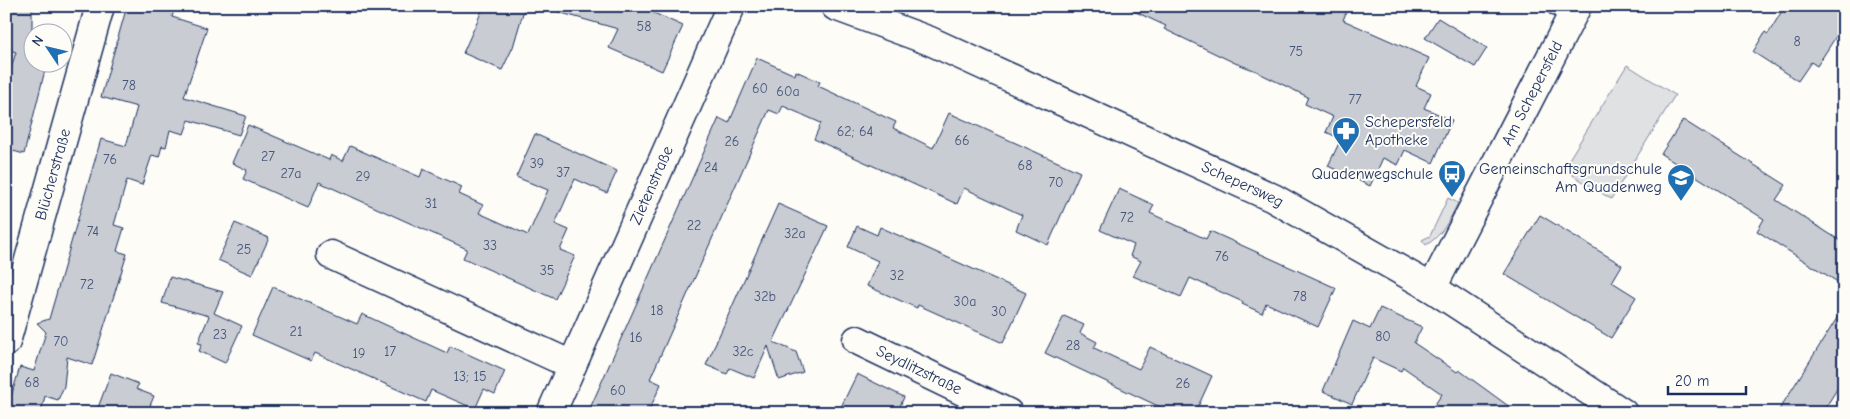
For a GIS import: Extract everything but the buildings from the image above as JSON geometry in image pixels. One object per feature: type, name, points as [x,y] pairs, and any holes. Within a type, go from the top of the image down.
[{"type":"street","name":"Blücherstraße","points":[[6,342],[100,6]]},
{"type":"street","name":"Zietenstraße","points":[[551,413],[731,6]]},
{"type":"street","name":"Schepersweg","points":[[835,6],[930,41],[1273,198],[1432,288],[1609,409]]},
{"type":"street","name":"Am Schepersfeld","points":[[1432,288],[1568,10]]},
{"type":"street","points":[[331,255],[572,365]]},
{"type":"street","name":"Seydlitzstraße","points":[[857,340],[1008,413]]},
{"type":"shaded area","points":[[1627,65],[1675,95],[1611,199],[1563,169]]},
{"type":"shaded area","points":[[1448,198],[1458,203],[1441,232],[1426,245],[1422,240],[1430,236]]},
{"type":"place","name":"Schepersfeld Apotheke","points":[[1346,155]]},
{"type":"place","name":"Quadenwegschule","points":[[1452,198]]},
{"type":"place","name":"Gemeinschaftsgrundschule Am Quadenweg","points":[[1681,202]]}]
